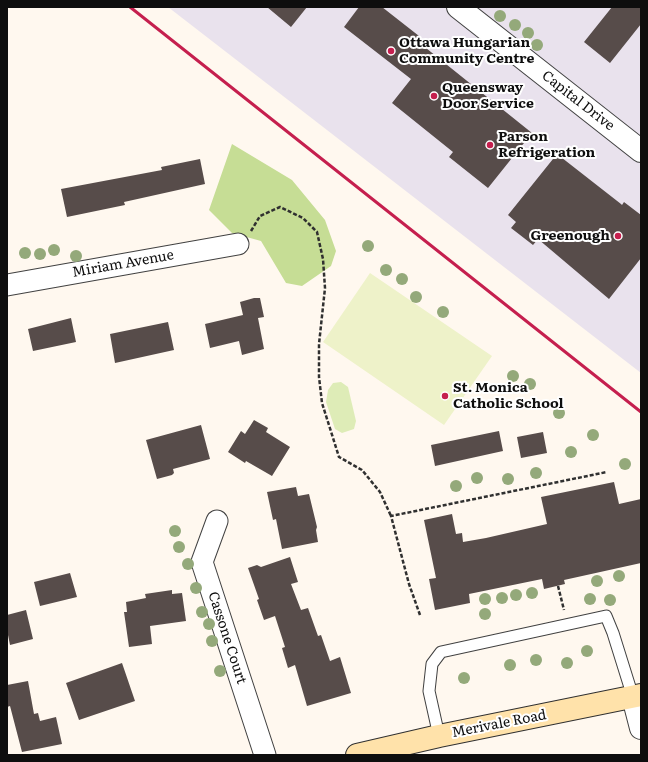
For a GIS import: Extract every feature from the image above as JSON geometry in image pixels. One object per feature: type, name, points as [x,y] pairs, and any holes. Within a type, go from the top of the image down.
[{"type":"main road","name":"Merivale Road","points":[[361,755],[439,736],[637,696]]},
{"type":"street","name":"Capital Drive","points":[[458,7],[641,151]]},
{"type":"street","name":"Miriam Avenue","points":[[7,285],[238,244]]},
{"type":"street","name":"Cassone Court","points":[[217,520],[202,562],[265,755]]},
{"type":"street","points":[[637,696],[641,728]]},
{"type":"lane","points":[[439,736],[429,691],[432,664],[441,652],[606,616],[637,696]]},
{"type":"path","points":[[238,244],[246,239],[260,216],[280,207],[303,218],[317,232],[325,288],[319,344],[319,377],[322,403],[327,423],[339,457],[362,470],[380,492],[392,516],[409,584],[420,615]]},
{"type":"path","points":[[392,516],[607,472]]},
{"type":"path","points":[[558,586],[568,624]]},
{"type":"shaded area","points":[[168,7],[641,7],[641,373]]},
{"type":"green space","points":[[232,144],[292,180],[325,220],[336,251],[331,266],[302,286],[286,283],[261,241],[232,233],[209,210]]},
{"type":"green space","points":[[370,273],[492,356],[444,425],[323,342]]},
{"type":"green space","points":[[341,382],[348,387],[356,421],[354,429],[342,433],[335,429],[326,402],[328,390],[333,383]]},
{"type":"building","points":[[267,7],[307,7],[291,27]]},
{"type":"building","points":[[359,7],[382,7],[419,36],[416,40],[532,133],[488,188],[449,157],[453,152],[392,103],[411,79],[344,27]]},
{"type":"building","points":[[612,7],[641,7],[641,24],[610,63],[584,42]]},
{"type":"building","points":[[557,154],[622,205],[624,202],[641,215],[641,258],[609,299],[538,239],[533,245],[511,228],[516,222],[508,215]]},
{"type":"building","points":[[200,159],[205,184],[124,202],[125,205],[67,217],[61,189],[162,170],[161,167]]},
{"type":"building","points":[[260,298],[264,317],[258,318],[264,349],[242,355],[239,341],[210,348],[205,324],[243,315],[240,302]]},
{"type":"building","points":[[71,318],[76,342],[33,351],[28,329]]},
{"type":"building","points":[[168,322],[174,350],[115,363],[110,334]]},
{"type":"building","points":[[254,420],[268,428],[266,432],[290,447],[272,476],[246,461],[245,463],[228,452],[241,431],[245,434]]},
{"type":"building","points":[[201,425],[210,459],[173,469],[174,473],[172,475],[157,479],[146,440]]},
{"type":"building","points":[[499,431],[503,451],[435,466],[431,445]]},
{"type":"building","points":[[543,432],[547,453],[521,458],[517,437]]},
{"type":"building","points":[[614,482],[619,504],[641,499],[641,563],[564,580],[565,584],[544,589],[542,579],[469,594],[470,603],[435,610],[429,579],[436,578],[424,520],[452,514],[456,534],[462,533],[463,542],[486,538],[547,524],[541,497]]},
{"type":"building","points":[[296,487],[298,496],[309,494],[317,527],[318,542],[282,549],[276,519],[273,520],[267,492]]},
{"type":"building","points":[[290,557],[298,582],[291,584],[301,610],[308,608],[318,636],[321,635],[330,661],[340,657],[351,693],[307,706],[295,665],[288,668],[282,648],[285,647],[275,616],[264,620],[257,600],[259,599],[248,568],[257,565],[261,567]]},
{"type":"building","points":[[70,573],[77,597],[40,606],[34,582]]},
{"type":"building","points":[[172,590],[172,594],[182,593],[186,621],[150,626],[152,644],[129,647],[124,612],[127,612],[126,602],[146,598],[145,594]]},
{"type":"building","points":[[26,610],[33,639],[10,645],[7,630],[7,615]]},
{"type":"building","points":[[122,663],[135,701],[79,720],[66,683]]},
{"type":"building","points":[[28,681],[34,714],[38,713],[40,721],[56,717],[62,744],[22,752],[10,706],[7,707],[7,685]]},
{"type":"railway","points":[[130,7],[641,412]]},
{"type":"place","name":"Ottawa Hungarian Community Centre","points":[[391,51]]},
{"type":"place","name":"Queensway Door Service","points":[[434,96]]},
{"type":"place","name":"Parson Refrigeration","points":[[490,145]]},
{"type":"place","name":"Greenough","points":[[618,236]]},
{"type":"place","name":"St. Monica Catholic School","points":[[445,396]]}]
